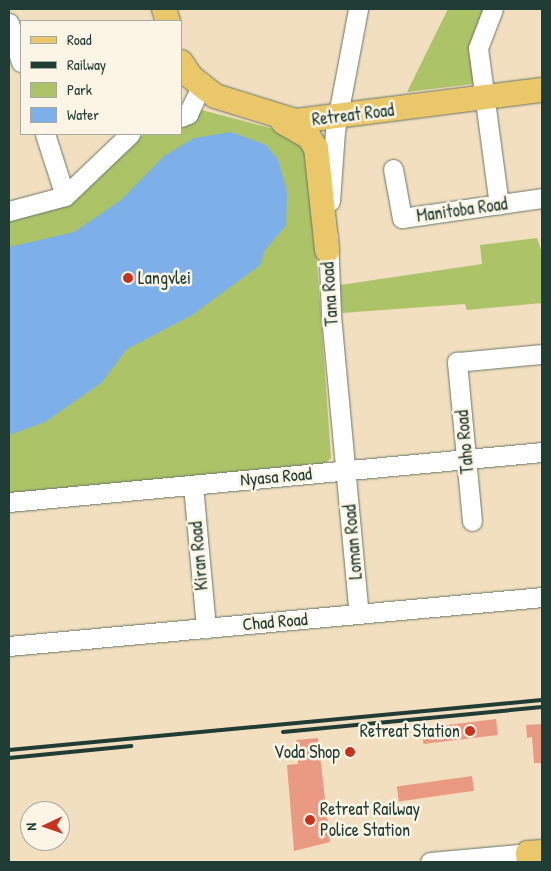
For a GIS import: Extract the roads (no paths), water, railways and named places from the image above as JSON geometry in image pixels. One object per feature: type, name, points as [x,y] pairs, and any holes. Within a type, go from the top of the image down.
[{"type":"main road","name":"Retreat Road","points":[[182,63],[200,86],[224,101],[264,114],[304,121],[542,90]]},
{"type":"main road","points":[[264,114],[298,129],[314,145],[327,250]]},
{"type":"street","name":"Tana Road","points":[[346,471],[327,250],[337,117],[358,9]]},
{"type":"street","points":[[493,9],[478,45],[499,204]]},
{"type":"street","points":[[9,23],[20,59]]},
{"type":"street","points":[[182,116],[190,110],[200,86]]},
{"type":"street","points":[[45,135],[65,196]]},
{"type":"street","points":[[9,211],[65,196],[129,135]]},
{"type":"street","name":"Manitoba Road","points":[[393,168],[402,218],[542,198]]},
{"type":"street","name":"Taho Road","points":[[472,521],[457,362],[542,354]]},
{"type":"street","name":"Nyasa Road","points":[[9,502],[542,452]]},
{"type":"street","name":"Loman Road","points":[[346,471],[359,614]]},
{"type":"street","name":"Kiran Road","points":[[193,485],[206,628]]},
{"type":"street","name":"Chad Road","points":[[9,646],[542,597]]},
{"type":"street","points":[[430,862],[533,856]]},
{"type":"water","name":"Langvlei","points":[[231,132],[266,145],[278,160],[287,192],[286,225],[265,250],[260,265],[192,315],[127,349],[101,383],[45,422],[9,435],[9,247],[74,232],[121,200],[164,156],[194,138]]},
{"type":"railway","points":[[9,750],[542,700]]},
{"type":"railway","points":[[283,732],[542,707]]},
{"type":"railway","points":[[9,758],[131,746]]},
{"type":"place","name":"Langvlei","points":[[128,278]]},
{"type":"place","name":"Retreat Station","points":[[470,731]]},
{"type":"place","name":"Voda Shop","points":[[350,752]]},
{"type":"place","name":"Retreat Railway Police Station","points":[[310,820]]}]
